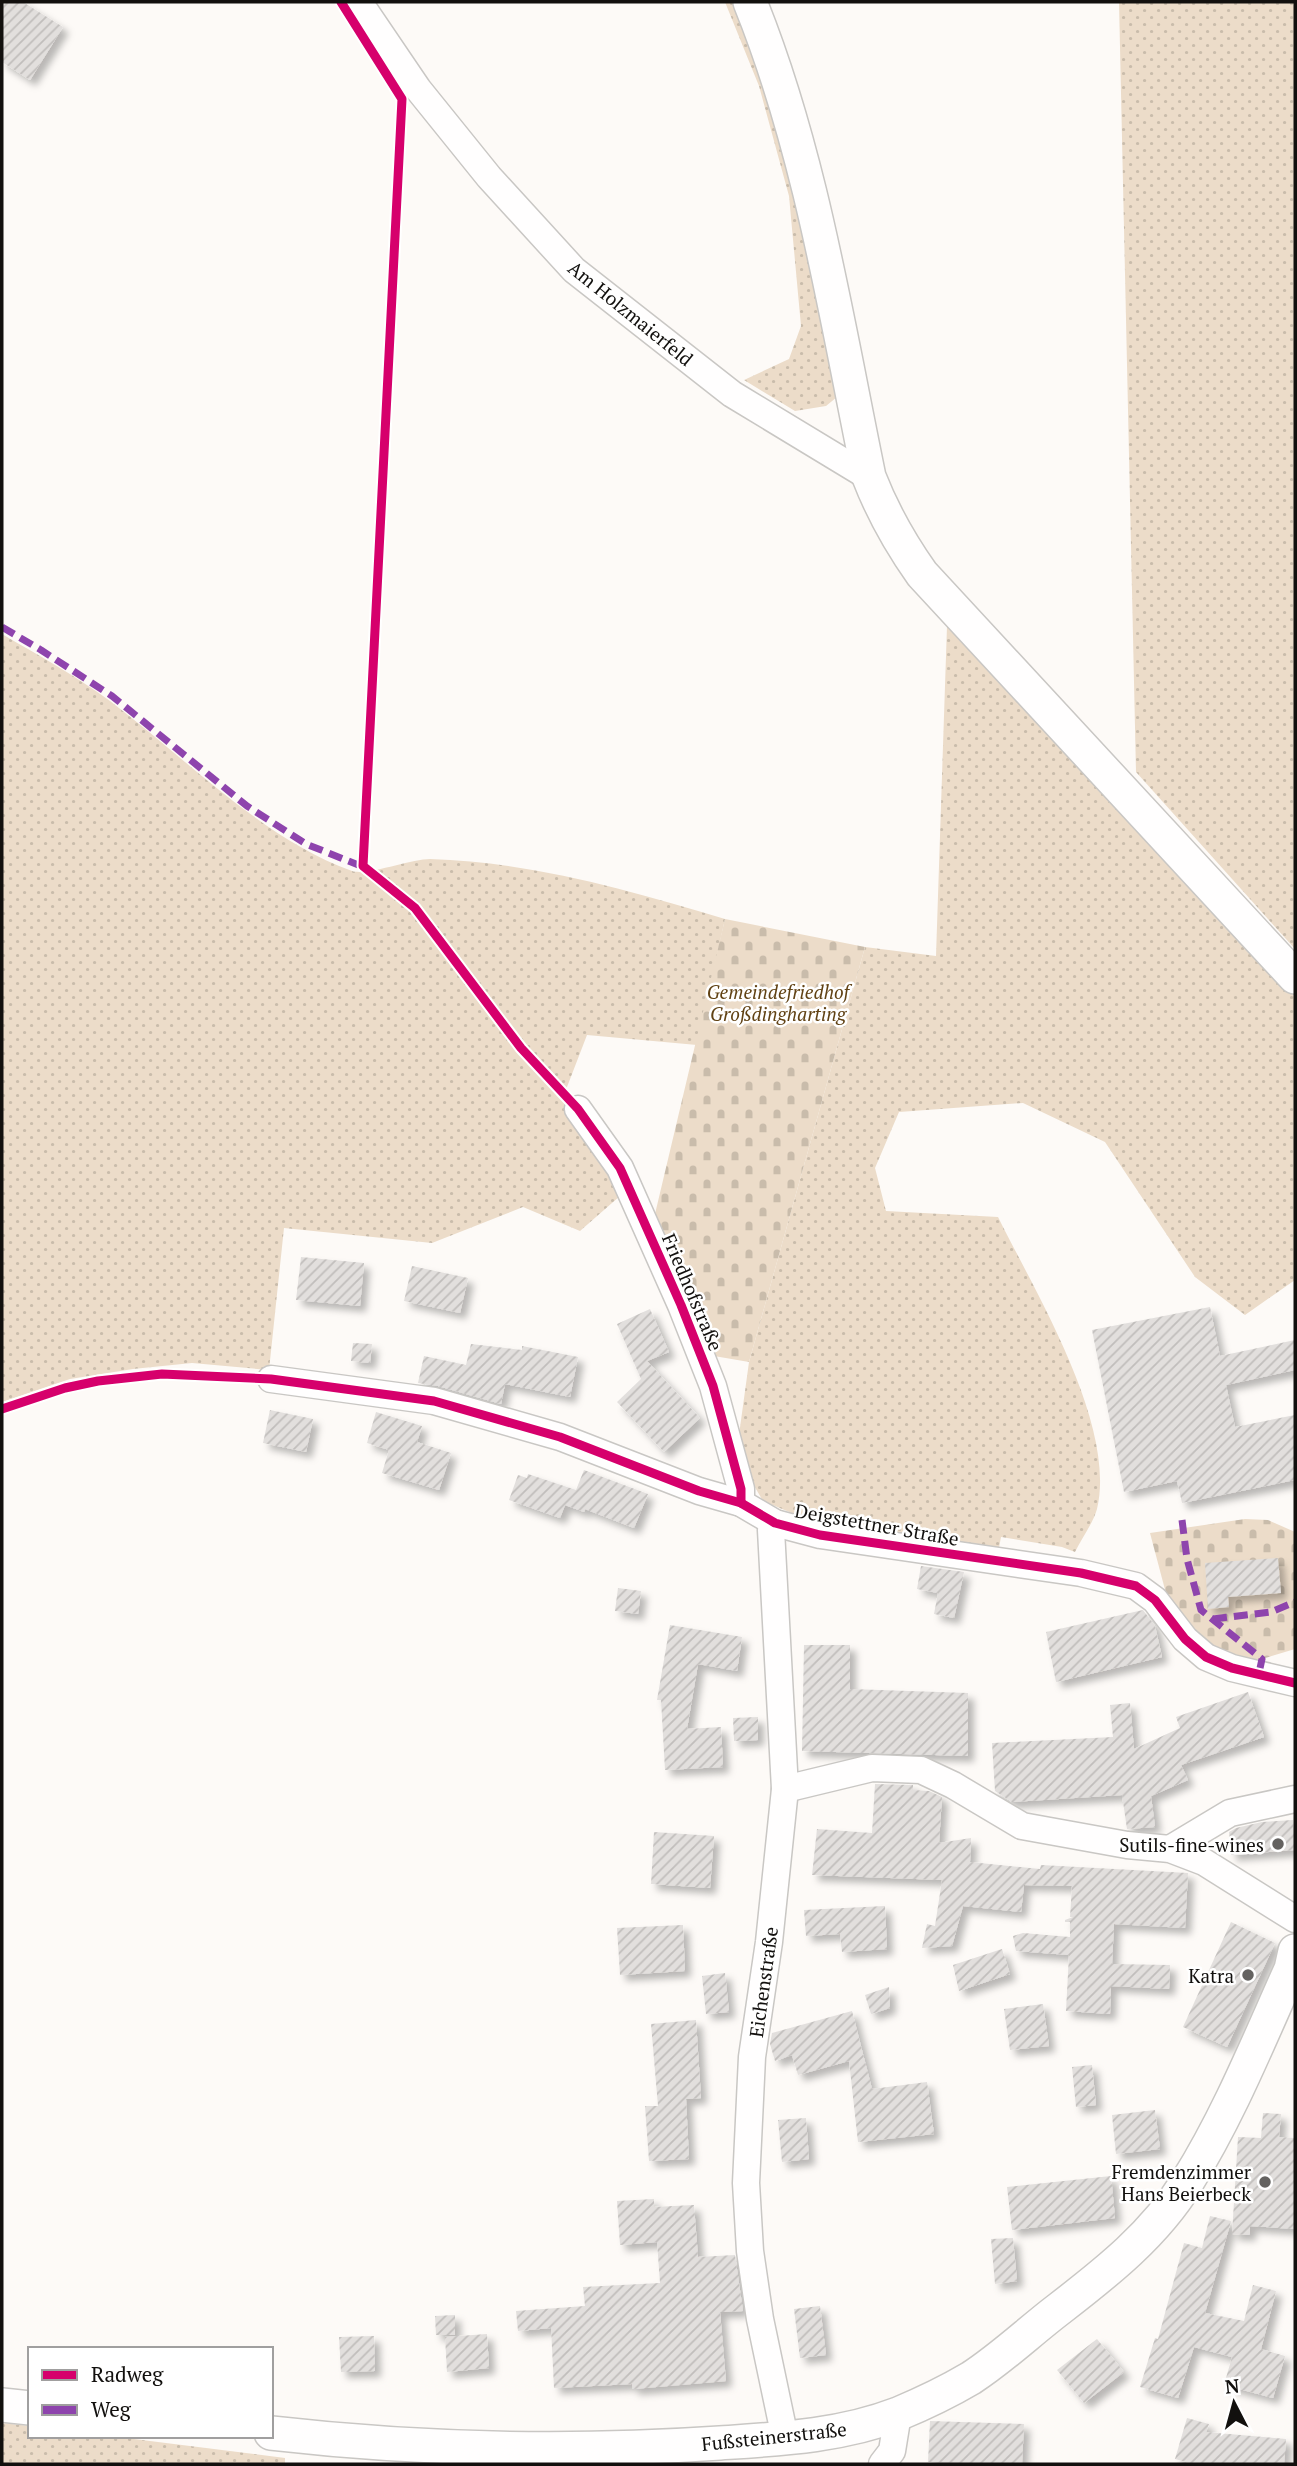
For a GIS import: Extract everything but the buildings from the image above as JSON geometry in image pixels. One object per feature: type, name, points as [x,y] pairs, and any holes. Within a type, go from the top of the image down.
[{"type":"street","name":"Am Holzmaierfeld","points":[[359,2],[418,89],[473,158],[574,270],[732,394],[869,477]]},
{"type":"street","points":[[750,2],[780,83],[804,169],[869,477],[898,541],[922,574],[1295,977]]},
{"type":"street","name":"Friedhofstraße","points":[[578,1109],[620,1168],[681,1305],[713,1386],[741,1489],[741,1503]]},
{"type":"street","name":"Deigstettner Straße","points":[[271,1379],[434,1401],[560,1437],[699,1491],[741,1503],[775,1523],[820,1535],[1082,1573],[1136,1586],[1155,1600],[1185,1639],[1206,1657],[1232,1668],[1295,1683]]},
{"type":"street","name":"Eichenstraße","points":[[775,1523],[771,1530],[785,1789],[769,1942],[752,2057],[746,2183],[750,2251],[760,2319],[785,2438]]},
{"type":"street","points":[[785,1789],[872,1768],[921,1770],[953,1785],[1022,1826],[1127,1845],[1170,1849],[1204,1862],[1295,1919]]},
{"type":"street","points":[[1170,1849],[1230,1813],[1295,1799]]},
{"type":"street","name":"Fußsteinerstraße","points":[[273,2434],[400,2445],[493,2448],[666,2446],[785,2438],[839,2431],[898,2414],[971,2377],[1107,2272],[1152,2228],[1187,2183],[1240,2081],[1291,1969],[1295,1951]]},
{"type":"street","points":[[2,2405],[28,2408]]},
{"type":"street","points":[[882,2464],[892,2451],[898,2414]]},
{"type":"green space","points":[[725,2],[741,2],[796,171],[837,397],[826,406],[795,411],[744,380],[789,359],[801,326],[789,196],[759,86]]},
{"type":"green space","points":[[1119,2],[1295,2],[1295,949],[1136,772]]},
{"type":"green space","points":[[947,626],[1295,997],[1295,1280],[1245,1315],[1195,1277],[1105,1142],[1023,1103],[899,1112],[875,1168],[886,1211],[998,1217],[1069,1360],[1095,1438],[1100,1475],[1097,1509],[1075,1552],[1062,1547],[1001,1537],[998,1553],[818,1524],[763,1501],[746,1472],[738,1442],[749,1362],[865,947],[936,956]]},
{"type":"green space","points":[[2,634],[110,701],[225,795],[286,839],[352,871],[368,871],[430,859],[468,861],[580,879],[725,919],[697,1045],[587,1035],[562,1100],[588,1135],[620,1196],[580,1231],[523,1207],[432,1243],[284,1228],[269,1370],[192,1363],[133,1369],[70,1379],[2,1402]]},
{"type":"green space","name":"Gemeindefriedhof Großdingharting","points":[[725,919],[865,947],[749,1362],[714,1356],[655,1214]]},
{"type":"green space","points":[[1245,1519],[1268,1520],[1295,1532],[1295,1649],[1262,1659],[1237,1659],[1207,1644],[1168,1601],[1150,1533]]},
{"type":"green space","points":[[2,2423],[28,2426],[28,2438],[126,2438],[285,2458],[285,2464],[2,2464]]},
{"type":"marked path","points":[[2,627],[112,696],[247,806],[306,844],[366,868]]},
{"type":"marked path","points":[[1182,1520],[1187,1559],[1201,1610],[1262,1659],[1259,1673]]},
{"type":"marked path","points":[[1213,1619],[1271,1612],[1295,1602]]},
{"type":"cycle path","points":[[341,2],[402,99],[363,866],[415,908],[521,1048],[578,1109],[620,1168],[681,1305],[713,1386],[741,1489],[741,1503]]},
{"type":"cycle path","points":[[2,1409],[65,1388],[98,1381],[162,1374],[271,1379],[434,1401],[560,1437],[699,1491],[741,1503],[775,1523],[820,1535],[1081,1573],[1136,1586],[1155,1600],[1185,1639],[1206,1657],[1232,1668],[1295,1683]]},
{"type":"place","name":"Sutils-fine-wines","points":[[1278,1844]]},
{"type":"place","name":"Katra","points":[[1248,1975]]},
{"type":"place","name":"Fremdenzimmer Hans Beierbeck","points":[[1265,2182]]}]
